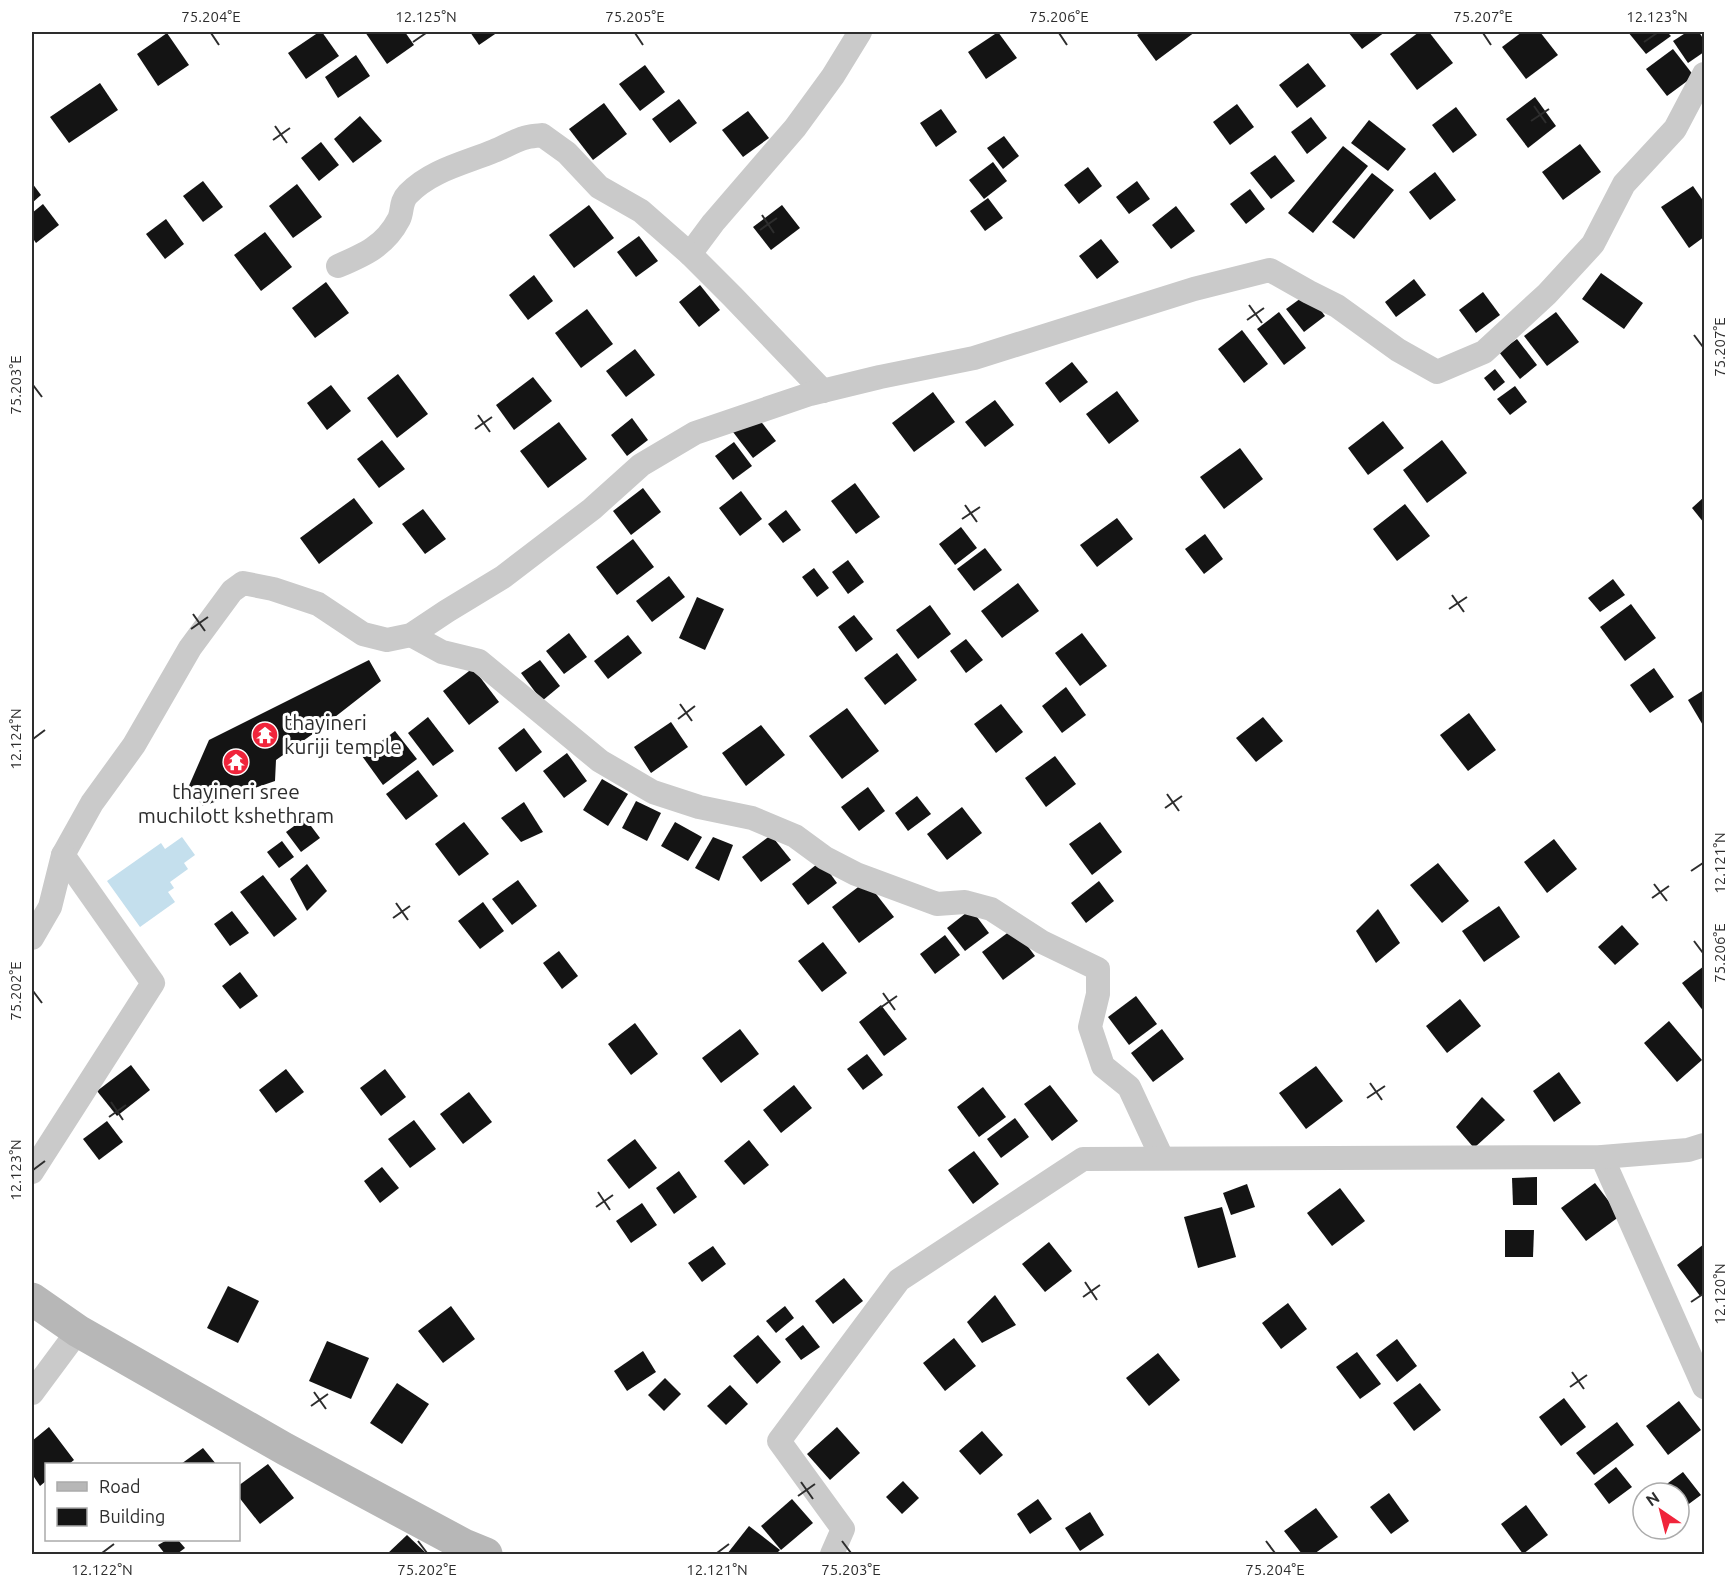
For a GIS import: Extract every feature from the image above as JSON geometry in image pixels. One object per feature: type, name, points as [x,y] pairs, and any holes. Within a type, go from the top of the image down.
[{"type":"main road","points":[[32,1299],[78,1330],[285,1449],[486,1554]]},
{"type":"street","points":[[690,254],[713,223],[795,128],[833,76],[860,32]]},
{"type":"street","points":[[32,938],[50,907],[63,855],[92,803],[134,745],[190,648],[232,591],[243,583],[273,588],[318,604],[363,634],[387,640],[411,635],[503,578],[592,509],[641,465],[695,433],[801,397],[974,358],[1194,289],[1270,270],[1337,306],[1398,350],[1437,372],[1484,352],[1547,294],[1593,244],[1624,184],[1675,129],[1704,74]]},
{"type":"street","points":[[338,266],[371,252],[390,234],[401,217],[402,203],[407,195],[422,183],[445,169],[524,138],[542,135],[567,153],[599,187],[640,211],[690,254],[823,391]]},
{"type":"street","points":[[411,635],[442,652],[478,661],[600,761],[653,792],[699,807],[752,818],[795,836],[825,858],[856,874],[937,904],[965,902],[991,909],[1042,942],[1098,969],[1098,994],[1090,1028],[1103,1066],[1129,1087],[1162,1158]]},
{"type":"street","points":[[32,1172],[153,983],[63,855]]},
{"type":"street","points":[[832,1554],[843,1529],[779,1441],[899,1280],[1083,1159],[1602,1157],[1688,1150],[1704,1145]]},
{"type":"street","points":[[1602,1157],[1704,1387]]},
{"type":"street","points":[[32,1394],[78,1330]]},
{"type":"water","points":[[182,837],[195,855],[184,863],[188,869],[170,882],[174,888],[168,892],[175,902],[140,927],[107,881],[161,843],[165,849]]},
{"type":"building","points":[[322,32],[339,56],[306,79],[288,53]]},
{"type":"building","points":[[365,32],[405,32],[414,45],[387,64]]},
{"type":"building","points":[[470,32],[498,32],[479,45]]},
{"type":"building","points":[[998,32],[1017,58],[986,79],[968,52]]},
{"type":"building","points":[[1142,32],[1195,32],[1156,61],[1137,35]]},
{"type":"building","points":[[1348,32],[1385,32],[1362,49]]},
{"type":"building","points":[[1419,32],[1429,32],[1453,63],[1417,90],[1390,54]]},
{"type":"building","points":[[1522,32],[1540,32],[1558,55],[1526,79],[1502,47]]},
{"type":"building","points":[[1628,32],[1667,32],[1671,36],[1646,54]]},
{"type":"building","points":[[1687,32],[1699,32],[1704,40],[1704,52],[1688,63],[1673,41]]},
{"type":"building","points":[[167,33],[189,65],[158,86],[137,54]]},
{"type":"building","points":[[1673,49],[1694,76],[1667,96],[1646,69]]},
{"type":"building","points":[[356,55],[370,76],[338,98],[325,77]]},
{"type":"building","points":[[1308,63],[1326,86],[1297,108],[1279,85]]},
{"type":"building","points":[[645,65],[665,92],[640,111],[619,84]]},
{"type":"building","points":[[100,83],[118,110],[69,143],[50,117]]},
{"type":"building","points":[[1535,97],[1556,126],[1528,148],[1506,119]]},
{"type":"building","points":[[679,99],[697,123],[670,143],[652,119]]},
{"type":"building","points":[[604,103],[627,134],[593,160],[569,129]]},
{"type":"building","points":[[1237,104],[1254,127],[1230,145],[1213,122]]},
{"type":"building","points":[[1456,107],[1477,135],[1453,153],[1432,125]]},
{"type":"building","points":[[941,109],[957,132],[936,147],[920,123]]},
{"type":"building","points":[[748,111],[769,138],[743,157],[722,130]]},
{"type":"building","points":[[360,116],[382,141],[353,163],[334,139]]},
{"type":"building","points":[[1311,117],[1327,138],[1307,154],[1291,132]]},
{"type":"building","points":[[1369,120],[1406,149],[1388,171],[1351,143]]},
{"type":"building","points":[[1004,136],[1019,156],[1003,169],[987,148]]},
{"type":"building","points":[[321,142],[339,165],[319,181],[301,158]]},
{"type":"building","points":[[1580,144],[1601,172],[1563,200],[1542,172]]},
{"type":"building","points":[[1343,146],[1368,166],[1313,233],[1288,213]]},
{"type":"building","points":[[1275,155],[1295,181],[1271,199],[1250,173]]},
{"type":"building","points":[[993,162],[1007,181],[984,199],[969,180]]},
{"type":"building","points":[[1088,167],[1102,186],[1079,204],[1064,185]]},
{"type":"building","points":[[1435,172],[1456,200],[1430,220],[1409,192]]},
{"type":"building","points":[[1372,173],[1394,190],[1354,239],[1332,222]]},
{"type":"building","points":[[203,181],[223,207],[203,222],[183,196]]},
{"type":"building","points":[[1137,181],[1150,199],[1129,214],[1116,197]]},
{"type":"building","points":[[32,183],[41,195],[32,203]]},
{"type":"building","points":[[297,184],[322,217],[293,238],[269,206]]},
{"type":"building","points":[[1693,186],[1704,202],[1704,237],[1689,248],[1661,207]]},
{"type":"building","points":[[1250,189],[1265,209],[1246,224],[1230,204]]},
{"type":"building","points":[[988,198],[1003,218],[985,231],[970,211]]},
{"type":"building","points":[[43,204],[59,225],[36,243],[32,237],[32,213]]},
{"type":"building","points":[[589,205],[614,238],[574,268],[549,235]]},
{"type":"building","points":[[782,205],[800,228],[771,250],[753,227]]},
{"type":"building","points":[[1176,206],[1195,231],[1171,249],[1152,225]]},
{"type":"building","points":[[166,219],[184,244],[165,259],[146,234]]},
{"type":"building","points":[[265,232],[292,267],[261,291],[234,255]]},
{"type":"building","points":[[639,236],[658,261],[636,277],[617,252]]},
{"type":"building","points":[[1101,239],[1119,262],[1097,279],[1079,256]]},
{"type":"building","points":[[1601,273],[1643,303],[1624,329],[1582,299]]},
{"type":"building","points":[[534,275],[553,301],[528,320],[509,295]]},
{"type":"building","points":[[1414,279],[1426,295],[1396,317],[1385,302]]},
{"type":"building","points":[[326,282],[349,313],[315,338],[292,308]]},
{"type":"building","points":[[700,285],[720,310],[699,327],[679,302]]},
{"type":"building","points":[[1483,292],[1500,315],[1476,333],[1459,310]]},
{"type":"building","points":[[1308,293],[1325,316],[1304,332],[1286,309]]},
{"type":"building","points":[[587,309],[613,344],[581,368],[555,333]]},
{"type":"building","points":[[1279,312],[1306,348],[1284,365],[1257,329]]},
{"type":"building","points":[[1556,312],[1579,342],[1547,366],[1524,336]]},
{"type":"building","points":[[1242,330],[1268,364],[1244,383],[1218,349]]},
{"type":"building","points":[[1517,339],[1537,365],[1520,379],[1499,352]]},
{"type":"building","points":[[635,349],[655,375],[626,397],[606,371]]},
{"type":"building","points":[[1072,362],[1088,382],[1060,403],[1045,383]]},
{"type":"building","points":[[1495,369],[1505,382],[1494,391],[1484,378]]},
{"type":"building","points":[[398,374],[428,414],[397,438],[367,398]]},
{"type":"building","points":[[533,377],[552,401],[514,430],[496,405]]},
{"type":"building","points":[[331,385],[351,411],[327,430],[307,403]]},
{"type":"building","points":[[1515,386],[1527,402],[1510,415],[1497,399]]},
{"type":"building","points":[[1117,391],[1139,421],[1109,444],[1086,414]]},
{"type":"building","points":[[933,392],[955,422],[914,452],[892,423]]},
{"type":"building","points":[[995,400],[1014,425],[985,447],[965,422]]},
{"type":"building","points":[[756,415],[776,441],[753,458],[733,432]]},
{"type":"building","points":[[632,418],[648,440],[627,456],[611,435]]},
{"type":"building","points":[[1383,421],[1404,448],[1368,475],[1348,448]]},
{"type":"building","points":[[559,422],[587,459],[548,488],[520,451]]},
{"type":"building","points":[[382,440],[405,469],[379,488],[357,459]]},
{"type":"building","points":[[1442,440],[1467,473],[1427,503],[1403,470]]},
{"type":"building","points":[[734,442],[752,466],[733,480],[715,456]]},
{"type":"building","points":[[1240,448],[1263,479],[1224,509],[1200,477]]},
{"type":"building","points":[[855,483],[880,517],[856,534],[831,501]]},
{"type":"building","points":[[643,488],[661,512],[631,535],[613,511]]},
{"type":"building","points":[[741,491],[762,519],[740,536],[719,508]]},
{"type":"building","points":[[1704,497],[1704,523],[1692,508]]},
{"type":"building","points":[[354,498],[373,523],[319,564],[300,538]]},
{"type":"building","points":[[1405,504],[1430,536],[1397,561],[1373,529]]},
{"type":"building","points":[[423,509],[446,539],[425,554],[402,524]]},
{"type":"building","points":[[786,510],[801,530],[783,543],[768,524]]},
{"type":"building","points":[[1117,518],[1133,539],[1097,567],[1080,545]]},
{"type":"building","points":[[961,527],[977,548],[955,565],[939,544]]},
{"type":"building","points":[[1205,534],[1223,559],[1204,574],[1185,549]]},
{"type":"building","points":[[633,539],[654,567],[617,595],[596,567]]},
{"type":"building","points":[[985,548],[1002,570],[974,591],[957,569]]},
{"type":"building","points":[[848,560],[864,582],[848,594],[832,572]]},
{"type":"building","points":[[814,568],[829,588],[817,597],[802,577]]},
{"type":"building","points":[[669,576],[685,597],[652,622],[636,601]]},
{"type":"building","points":[[1613,579],[1625,595],[1600,612],[1588,598]]},
{"type":"building","points":[[1018,583],[1039,611],[1002,638],[981,611]]},
{"type":"building","points":[[697,597],[724,609],[705,650],[679,638]]},
{"type":"building","points":[[1631,604],[1656,638],[1625,661],[1600,627]]},
{"type":"building","points":[[930,605],[951,634],[918,659],[896,630]]},
{"type":"building","points":[[854,615],[873,639],[856,652],[838,627]]},
{"type":"building","points":[[569,633],[587,657],[564,674],[546,651]]},
{"type":"building","points":[[1082,633],[1107,666],[1080,686],[1055,653]]},
{"type":"building","points":[[628,635],[642,653],[608,679],[594,661]]},
{"type":"building","points":[[966,639],[983,660],[966,673],[950,651]]},
{"type":"building","points":[[897,653],[917,680],[885,705],[864,678]]},
{"type":"building","name":"thayineri kuriji temple","points":[[369,660],[381,681],[276,760],[275,781],[203,806],[188,788],[209,740]]},
{"type":"building","points":[[540,660],[560,686],[542,701],[521,673]]},
{"type":"building","points":[[473,668],[499,702],[469,725],[443,691]]},
{"type":"building","points":[[1654,668],[1674,697],[1650,713],[1630,685]]},
{"type":"building","points":[[1066,687],[1086,715],[1062,733],[1042,706]]},
{"type":"building","points":[[1704,690],[1704,727],[1688,700]]},
{"type":"building","points":[[1001,704],[1023,732],[996,753],[974,724]]},
{"type":"building","points":[[847,708],[879,751],[842,779],[809,736]]},
{"type":"building","points":[[1469,713],[1496,750],[1468,771],[1440,735]]},
{"type":"building","points":[[428,717],[454,751],[433,766],[408,733]]},
{"type":"building","points":[[1263,717],[1283,741],[1256,762],[1236,738]]},
{"type":"building","points":[[671,722],[688,747],[651,773],[634,747]]},
{"type":"building","points":[[761,725],[785,755],[746,786],[722,753]]},
{"type":"building","points":[[524,728],[542,752],[516,772],[498,748]]},
{"type":"building","points":[[395,731],[417,759],[383,785],[362,756]]},
{"type":"building","points":[[567,753],[587,781],[564,798],[543,771]]},
{"type":"building","points":[[1055,756],[1076,784],[1046,807],[1025,778]]},
{"type":"building","points":[[418,770],[438,796],[406,820],[386,794]]},
{"type":"building","points":[[602,779],[628,794],[608,826],[583,810]]},
{"type":"building","points":[[868,787],[885,811],[859,831],[841,807]]},
{"type":"building","points":[[917,796],[931,814],[908,831],[895,813]]},
{"type":"building","points":[[636,801],[661,813],[647,841],[622,828]]},
{"type":"building","points":[[524,802],[543,832],[521,842],[501,818]]},
{"type":"building","points":[[962,807],[982,833],[947,860],[927,834]]},
{"type":"building","points":[[305,818],[320,838],[301,852],[286,832]]},
{"type":"building","points":[[464,822],[489,854],[459,876],[435,844]]},
{"type":"building","points":[[675,822],[702,837],[688,861],[661,846]]},
{"type":"building","points":[[1100,822],[1122,852],[1092,875],[1069,844]]},
{"type":"building","points":[[771,835],[791,860],[761,882],[742,857]]},
{"type":"building","points":[[713,837],[733,845],[719,881],[695,868]]},
{"type":"building","points":[[1554,839],[1577,869],[1547,893],[1524,862]]},
{"type":"building","points":[[282,841],[294,857],[279,868],[267,852]]},
{"type":"building","points":[[821,861],[837,883],[808,905],[792,884]]},
{"type":"building","points":[[1438,863],[1469,901],[1442,923],[1410,885]]},
{"type":"building","points":[[307,864],[327,891],[307,911],[290,879]]},
{"type":"building","points":[[263,875],[297,919],[274,937],[240,892]]},
{"type":"building","points":[[518,880],[537,906],[512,925],[492,899]]},
{"type":"building","points":[[866,881],[894,917],[859,943],[832,907]]},
{"type":"building","points":[[1099,881],[1114,901],[1086,923],[1071,903]]},
{"type":"building","points":[[483,902],[504,931],[480,949],[458,921]]},
{"type":"building","points":[[1499,906],[1520,937],[1484,962],[1462,931]]},
{"type":"building","points":[[971,909],[989,933],[965,951],[947,928]]},
{"type":"building","points":[[1378,909],[1400,943],[1376,963],[1356,931]]},
{"type":"building","points":[[232,911],[249,933],[230,946],[214,924]]},
{"type":"building","points":[[1622,925],[1639,944],[1615,965],[1598,947]]},
{"type":"building","points":[[1014,928],[1035,956],[1003,980],[982,952]]},
{"type":"building","points":[[945,935],[960,955],[935,974],[920,954]]},
{"type":"building","points":[[823,942],[847,973],[822,992],[798,961]]},
{"type":"building","points":[[559,951],[578,976],[562,989],[543,963]]},
{"type":"building","points":[[1704,966],[1704,1012],[1682,983]]},
{"type":"building","points":[[240,972],[258,996],[240,1009],[222,986]]},
{"type":"building","points":[[1136,996],[1157,1024],[1129,1045],[1108,1017]]},
{"type":"building","points":[[1460,999],[1481,1026],[1447,1053],[1426,1026]]},
{"type":"building","points":[[881,1005],[907,1039],[884,1056],[859,1022]]},
{"type":"building","points":[[1669,1021],[1702,1060],[1677,1082],[1644,1043]]},
{"type":"building","points":[[635,1023],[658,1054],[631,1075],[608,1044]]},
{"type":"building","points":[[740,1029],[759,1054],[721,1083],[702,1058]]},
{"type":"building","points":[[1162,1029],[1184,1059],[1153,1082],[1131,1053]]},
{"type":"building","points":[[867,1054],[883,1075],[863,1090],[847,1069]]},
{"type":"building","points":[[131,1065],[150,1090],[117,1116],[97,1091]]},
{"type":"building","points":[[1316,1066],[1343,1101],[1306,1129],[1279,1093]]},
{"type":"building","points":[[286,1069],[304,1092],[276,1113],[259,1090]]},
{"type":"building","points":[[385,1069],[406,1097],[381,1116],[360,1088]]},
{"type":"building","points":[[1559,1072],[1581,1103],[1554,1122],[1533,1091]]},
{"type":"building","points":[[794,1085],[812,1108],[781,1133],[763,1110]]},
{"type":"building","points":[[1050,1085],[1078,1121],[1052,1141],[1024,1104]]},
{"type":"building","points":[[983,1087],[1006,1117],[979,1137],[957,1107]]},
{"type":"building","points":[[469,1092],[492,1122],[463,1144],[440,1114]]},
{"type":"building","points":[[1482,1097],[1505,1120],[1474,1148],[1456,1127]]},
{"type":"building","points":[[1015,1118],[1029,1137],[1001,1158],[987,1139]]},
{"type":"building","points":[[414,1120],[436,1149],[410,1168],[388,1139]]},
{"type":"building","points":[[107,1121],[123,1142],[99,1160],[83,1139]]},
{"type":"building","points":[[635,1139],[657,1168],[629,1189],[607,1160]]},
{"type":"building","points":[[749,1140],[769,1165],[744,1185],[724,1161]]},
{"type":"building","points":[[974,1151],[999,1184],[973,1204],[948,1170]]},
{"type":"building","points":[[382,1167],[399,1188],[380,1203],[364,1181]]},
{"type":"building","points":[[679,1171],[697,1197],[674,1214],[656,1188]]},
{"type":"building","points":[[1537,1177],[1537,1205],[1513,1205],[1512,1178]]},
{"type":"building","points":[[1595,1183],[1620,1216],[1586,1241],[1561,1208]]},
{"type":"building","points":[[1247,1184],[1255,1207],[1231,1215],[1223,1193]]},
{"type":"building","points":[[1340,1188],[1365,1221],[1332,1246],[1307,1213]]},
{"type":"building","points":[[642,1203],[657,1225],[631,1243],[616,1221]]},
{"type":"building","points":[[1222,1207],[1236,1257],[1198,1268],[1184,1217]]},
{"type":"building","points":[[1505,1230],[1534,1230],[1533,1257],[1505,1257]]},
{"type":"building","points":[[1049,1242],[1072,1271],[1045,1292],[1022,1264]]},
{"type":"building","points":[[1704,1244],[1704,1292],[1700,1296],[1677,1265]]},
{"type":"building","points":[[713,1246],[726,1264],[702,1282],[688,1263]]},
{"type":"building","points":[[844,1278],[863,1301],[833,1324],[815,1301]]},
{"type":"building","points":[[228,1286],[259,1301],[238,1343],[207,1328]]},
{"type":"building","points":[[995,1295],[1016,1325],[982,1343],[967,1322]]},
{"type":"building","points":[[1288,1303],[1307,1329],[1281,1349],[1262,1323]]},
{"type":"building","points":[[451,1306],[475,1339],[443,1363],[418,1331]]},
{"type":"building","points":[[785,1306],[794,1318],[776,1333],[766,1321]]},
{"type":"building","points":[[803,1325],[820,1347],[801,1360],[785,1339]]},
{"type":"building","points":[[758,1335],[781,1362],[757,1384],[733,1356]]},
{"type":"building","points":[[954,1338],[976,1366],[945,1391],[923,1363]]},
{"type":"building","points":[[1397,1339],[1417,1366],[1397,1382],[1376,1355]]},
{"type":"building","points":[[327,1341],[369,1358],[351,1399],[309,1381]]},
{"type":"building","points":[[643,1351],[656,1372],[627,1391],[614,1371]]},
{"type":"building","points":[[1357,1352],[1381,1384],[1360,1399],[1336,1367]]},
{"type":"building","points":[[1158,1353],[1180,1380],[1149,1406],[1126,1378]]},
{"type":"building","points":[[665,1378],[681,1394],[664,1411],[648,1395]]},
{"type":"building","points":[[397,1383],[429,1404],[402,1444],[370,1423]]},
{"type":"building","points":[[1420,1383],[1441,1410],[1414,1431],[1393,1403]]},
{"type":"building","points":[[730,1385],[748,1404],[726,1425],[707,1406]]},
{"type":"building","points":[[1564,1398],[1586,1427],[1561,1446],[1539,1417]]},
{"type":"building","points":[[1679,1401],[1701,1430],[1668,1455],[1646,1426]]},
{"type":"building","points":[[1617,1422],[1634,1445],[1594,1475],[1576,1453]]},
{"type":"building","points":[[49,1427],[74,1460],[70,1463],[45,1463],[45,1482],[40,1486],[32,1474],[32,1441]]},
{"type":"building","points":[[837,1427],[860,1453],[830,1480],[807,1454]]},
{"type":"building","points":[[982,1431],[1003,1455],[980,1475],[959,1451]]},
{"type":"building","points":[[203,1448],[215,1463],[182,1463]]},
{"type":"building","points":[[268,1464],[294,1498],[260,1524],[240,1499],[240,1485]]},
{"type":"building","points":[[1616,1467],[1631,1488],[1609,1504],[1594,1484]]},
{"type":"building","points":[[1683,1472],[1690,1481],[1671,1481]]},
{"type":"building","points":[[903,1481],[919,1498],[902,1514],[886,1497]]},
{"type":"building","points":[[1691,1482],[1701,1495],[1691,1502]]},
{"type":"building","points":[[1389,1493],[1409,1521],[1391,1534],[1370,1507]]},
{"type":"building","points":[[792,1499],[813,1523],[781,1550],[761,1526]]},
{"type":"building","points":[[1038,1499],[1052,1519],[1030,1534],[1017,1514]]},
{"type":"building","points":[[1526,1505],[1548,1535],[1523,1554],[1501,1524]]},
{"type":"building","points":[[1316,1508],[1338,1537],[1314,1554],[1302,1554],[1284,1531]]},
{"type":"building","points":[[1090,1512],[1104,1535],[1080,1551],[1065,1528]]},
{"type":"building","points":[[749,1526],[780,1550],[776,1554],[727,1554]]},
{"type":"building","points":[[407,1535],[427,1554],[387,1554]]},
{"type":"building","points":[[165,1541],[179,1541],[185,1548],[177,1554],[165,1554],[158,1545]]},
{"type":"place","name":"thayineri kuriji temple","points":[[265,735]]},
{"type":"place","name":"thayineri sree muchilott kshethram","points":[[236,762]]}]
